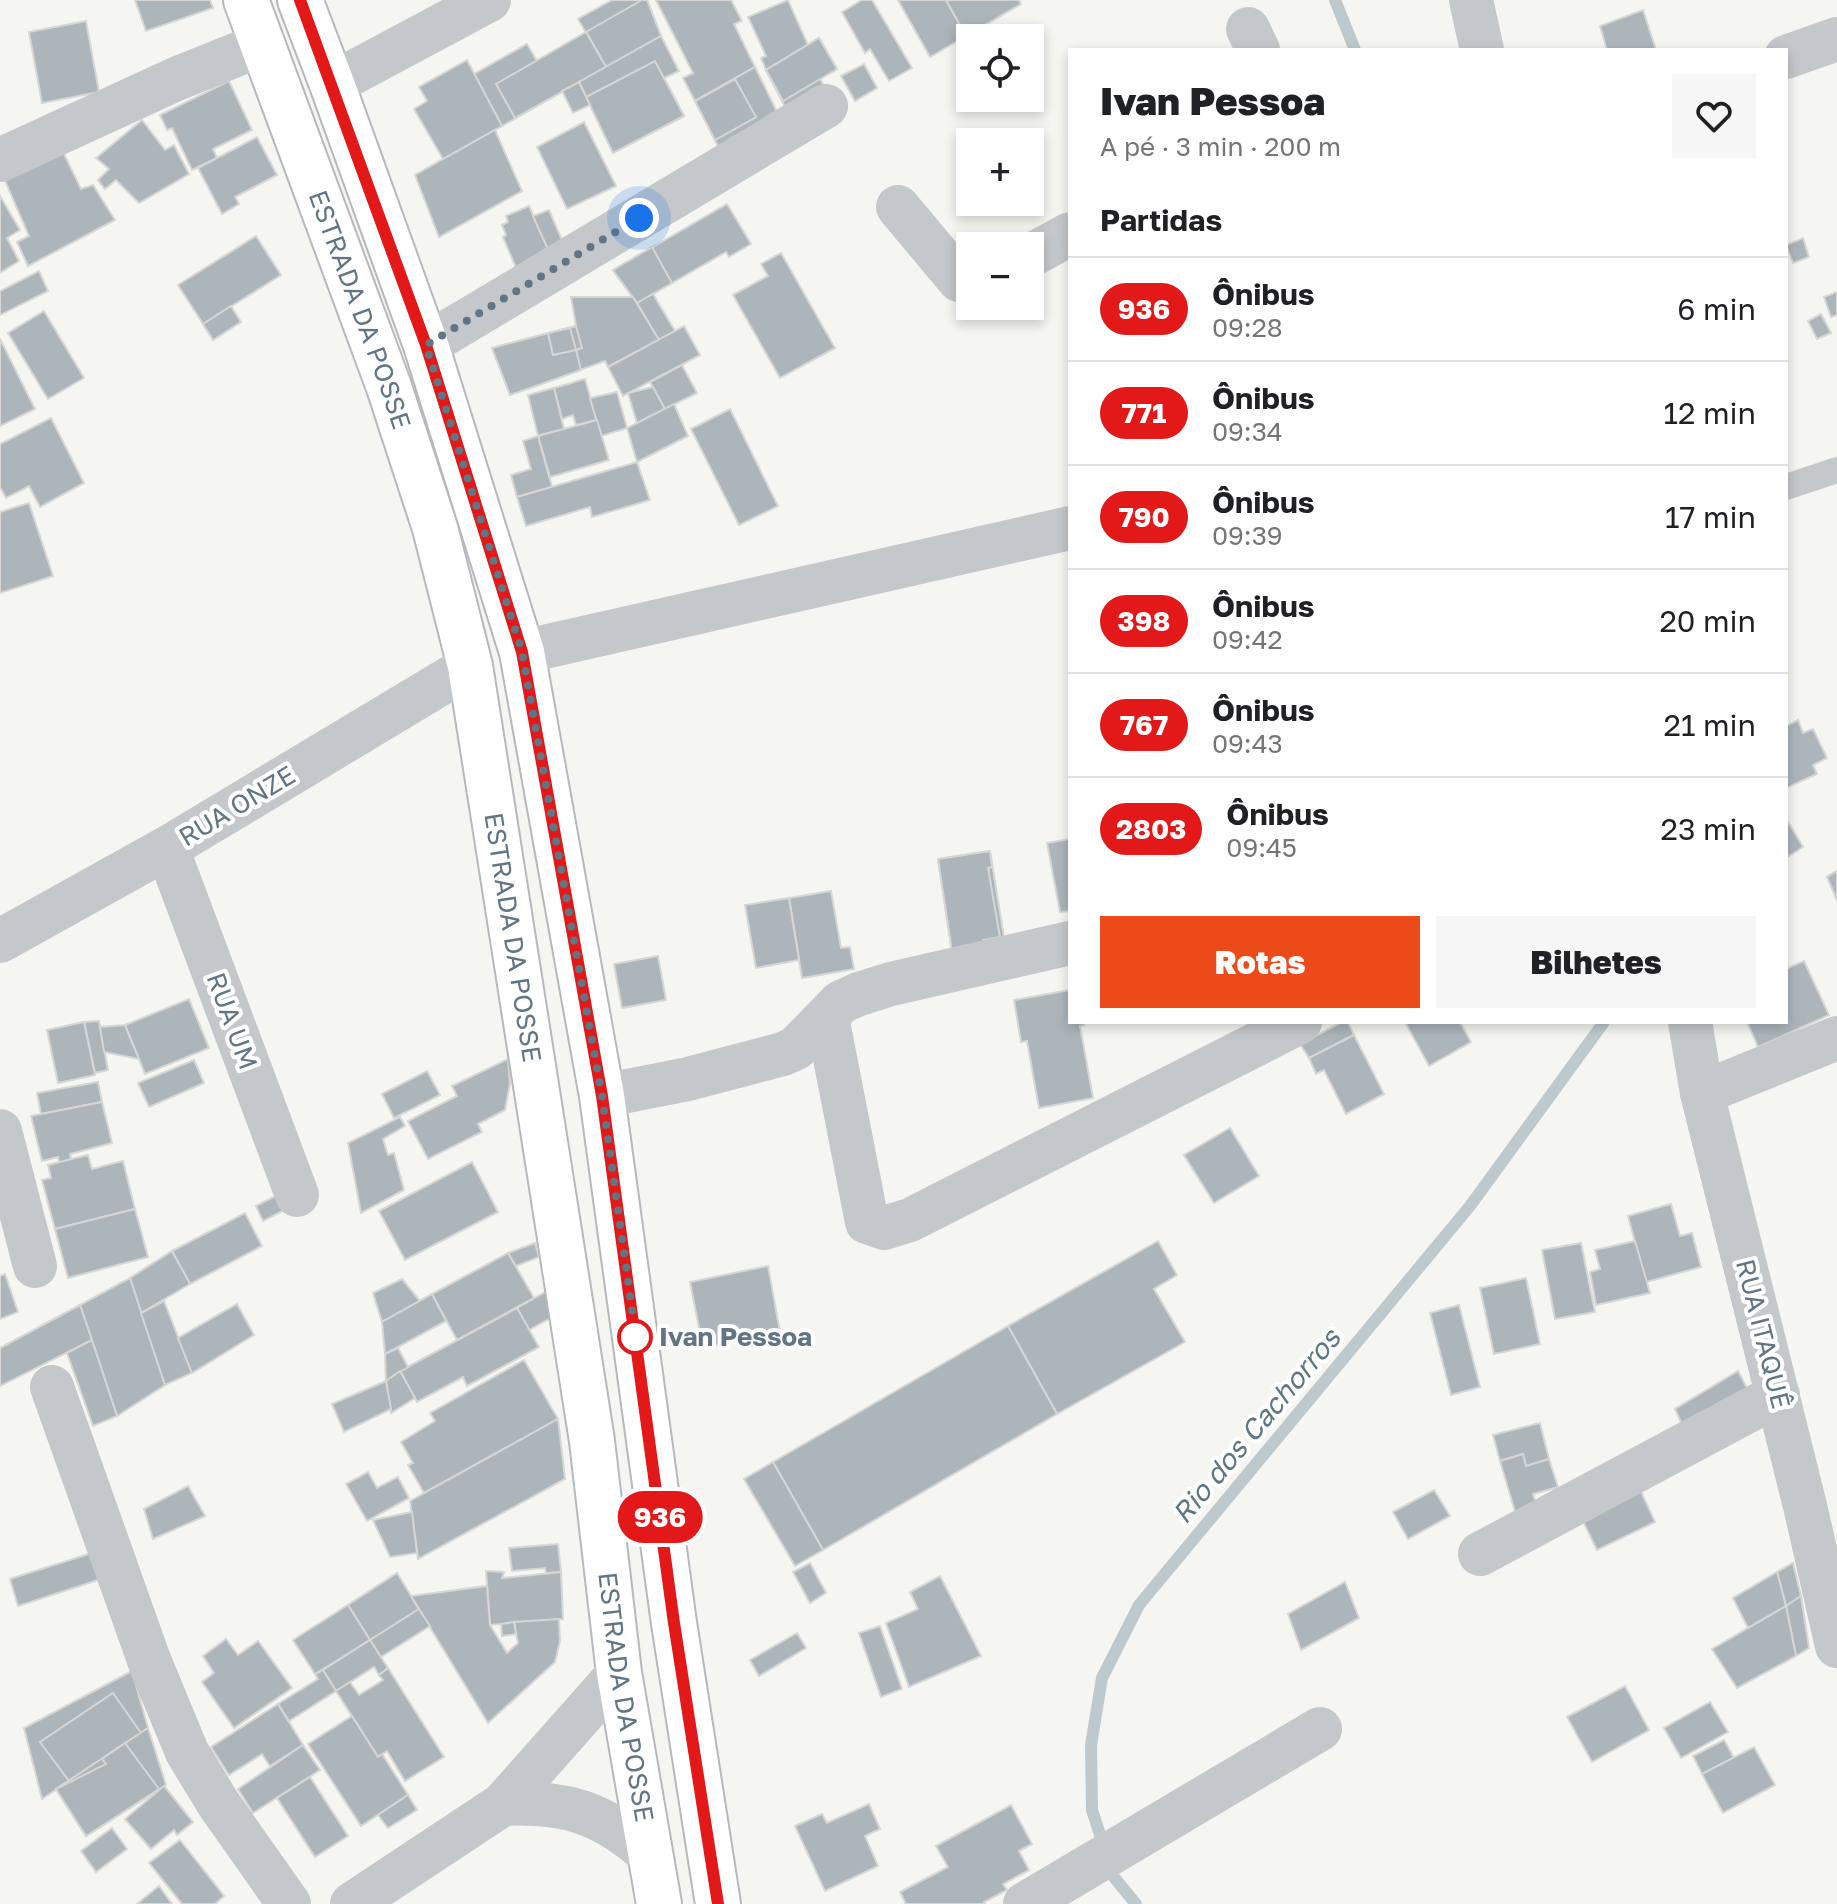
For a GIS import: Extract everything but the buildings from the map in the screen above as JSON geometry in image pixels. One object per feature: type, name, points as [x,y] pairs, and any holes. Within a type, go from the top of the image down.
[{"type":"main road","name":"ESTRADA DA POSSE","points":[[246,0],[389,387],[435,528],[470,666],[592,1441],[619,1673],[659,1904]]},
{"type":"main road","name":"ESTRADA DA POSSE","points":[[300,0],[426,345],[522,652],[602,1096],[674,1623],[718,1904]]},
{"type":"street","points":[[332,84],[489,0]]},
{"type":"street","points":[[1471,0],[1482,48]]},
{"type":"street","points":[[1788,56],[1837,39]]},
{"type":"street","points":[[0,160],[176,79],[263,44]]},
{"type":"street","points":[[426,345],[826,106]]},
{"type":"street","points":[[898,207],[956,276]]},
{"type":"street","points":[[1044,248],[1068,235]]},
{"type":"street","points":[[522,652],[1068,528]]},
{"type":"street","name":"RUA ONZE","points":[[0,941],[167,848],[470,666]]},
{"type":"street","name":"RUA UM","points":[[167,848],[297,1195]]},
{"type":"street","points":[[602,1096],[688,1079],[783,1054],[796,1048],[841,1002],[891,984],[1068,943]]},
{"type":"street","points":[[827,1017],[867,1222],[884,1228],[910,1220],[1296,1024]]},
{"type":"street","name":"RUA ITAQUÊ","points":[[1690,1024],[1702,1093],[1837,1646]]},
{"type":"street","points":[[1702,1093],[1837,1038]]},
{"type":"street","points":[[0,1131],[35,1266]]},
{"type":"street","points":[[52,1387],[149,1660],[187,1752],[218,1803],[289,1904]]},
{"type":"street","points":[[1480,1554],[1778,1395]]},
{"type":"street","points":[[352,1904],[503,1804],[619,1673]]},
{"type":"street","points":[[1025,1904],[1320,1729]]},
{"type":"street","points":[[503,1804],[543,1804],[583,1811],[617,1828],[648,1853]]},
{"type":"lane","points":[[1788,486],[1837,470]]},
{"type":"waterway","name":"Rio dos Cachorros","points":[[1335,0],[1354,48]]},
{"type":"waterway","name":"Rio dos Cachorros","points":[[1104,1847],[1092,1810],[1091,1745],[1102,1678],[1139,1605],[1470,1206],[1603,1024]]},
{"type":"waterway","name":"Rio dos Cachorros","points":[[1109,1864],[1113,1876],[1136,1904]]},
{"type":"bus line","name":"936","points":[[300,0],[426,345],[522,652],[602,1096],[674,1623],[718,1904]]},
{"type":"place","name":"Ivan Pessoa","points":[[635,1337]]},
{"type":"route","points":[[635,1337],[637,1345],[602,1096],[522,652],[426,345],[639,218]]}]
